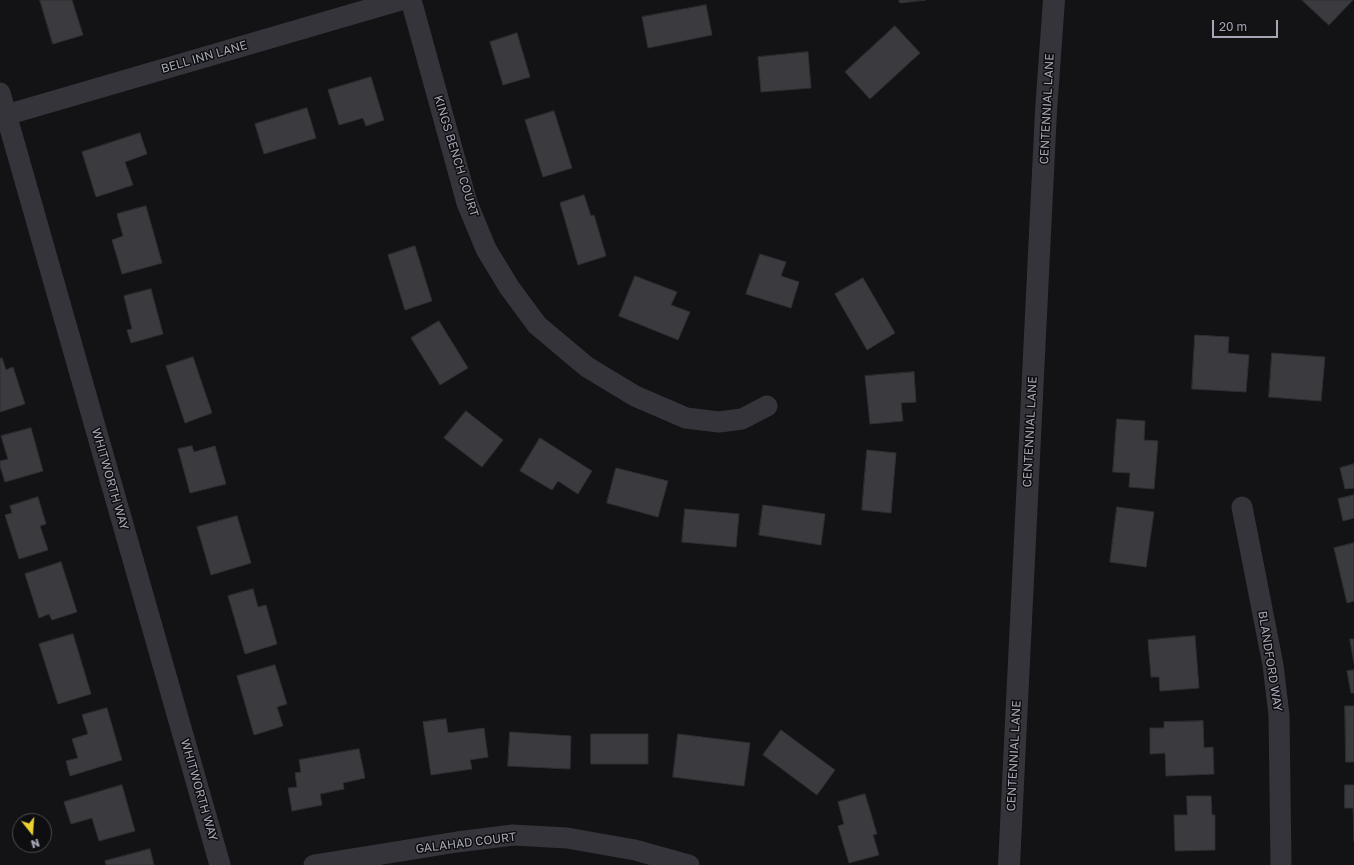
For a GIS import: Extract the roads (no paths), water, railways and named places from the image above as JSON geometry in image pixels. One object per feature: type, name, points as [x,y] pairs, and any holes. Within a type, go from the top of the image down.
[{"type":"street","name":"BELL INN LANE","points":[[6,115],[401,0]]},
{"type":"street","name":"KINGS BENCH COURT","points":[[411,0],[467,203],[486,249],[509,287],[537,325],[586,367],[635,396],[686,418],[719,422],[742,419],[767,406]]},
{"type":"street","name":"CENTENNIAL LANE","points":[[1009,865],[1046,111],[1054,0]]},
{"type":"street","name":"WHITWORTH WAY","points":[[0,93],[220,865]]},
{"type":"street","name":"BLANDFORD WAY","points":[[1242,507],[1273,665],[1279,715],[1281,865]]},
{"type":"street","name":"GALAHAD COURT","points":[[314,865],[457,842],[513,835],[567,838],[635,850],[689,865]]}]
